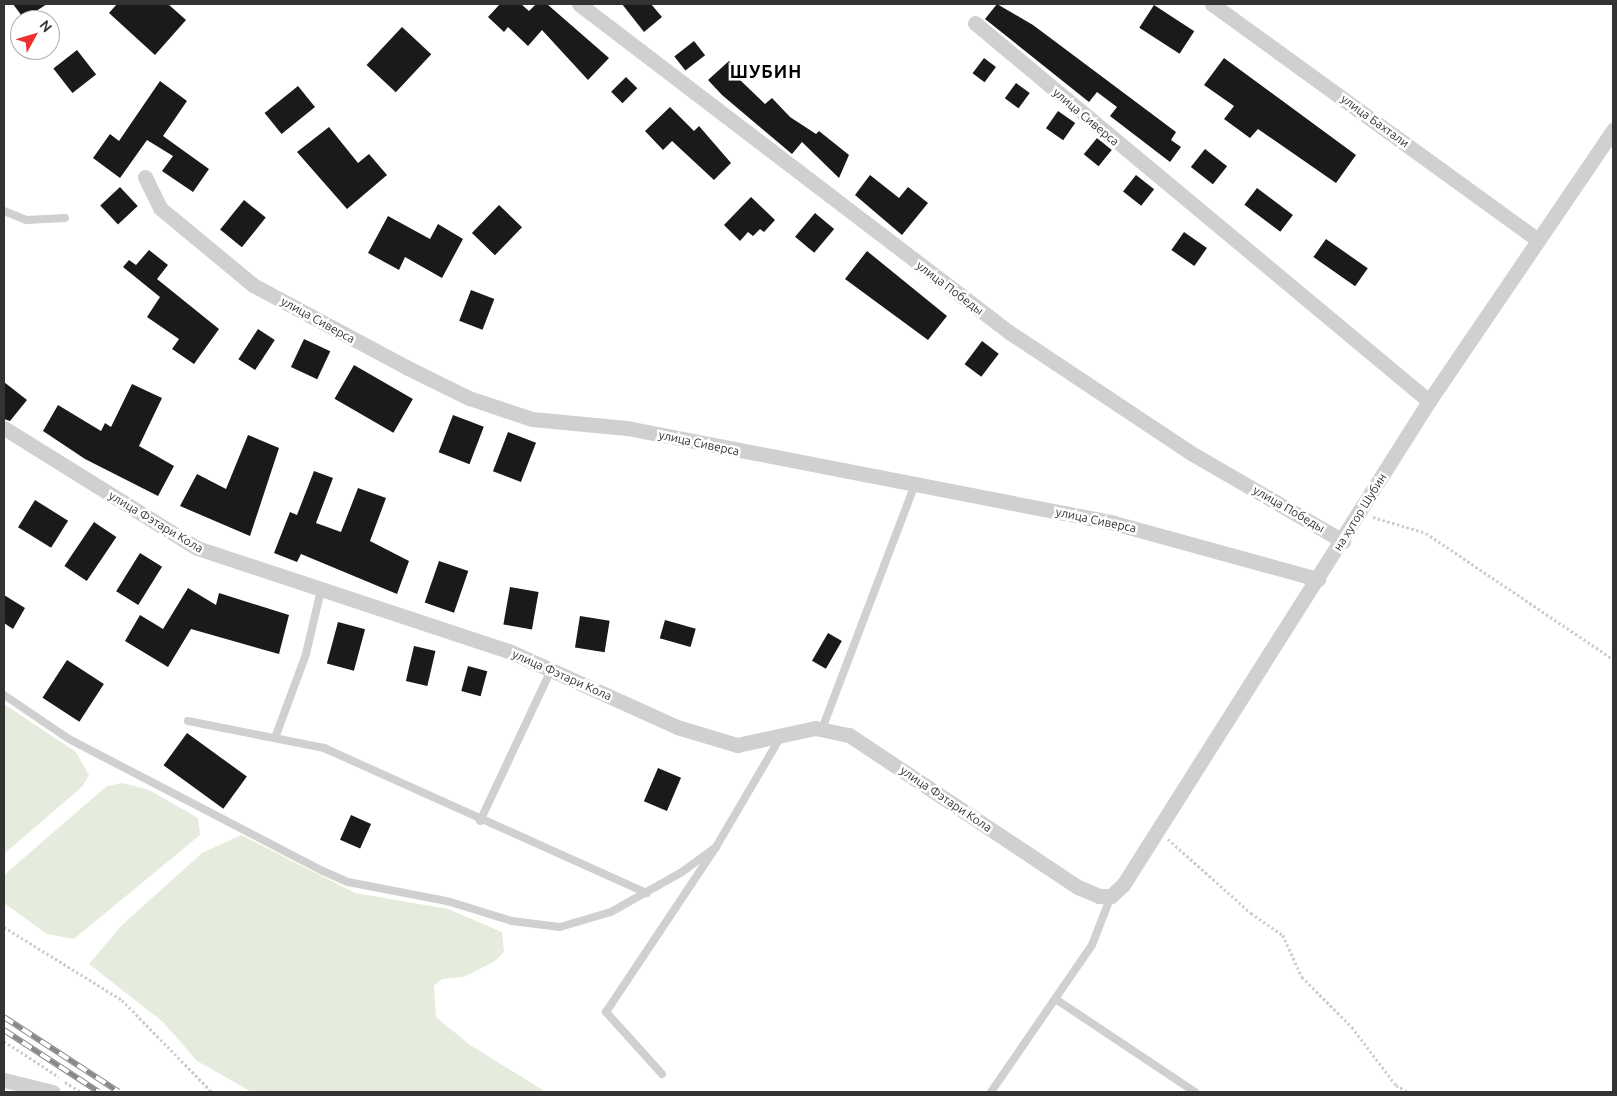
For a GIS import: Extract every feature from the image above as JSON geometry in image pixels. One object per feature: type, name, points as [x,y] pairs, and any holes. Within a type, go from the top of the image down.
[{"type":"street","name":"улица Победы","points":[[579,4],[1009,332],[1191,453],[1343,541]]},
{"type":"street","name":"улица Бахтали","points":[[1212,4],[1537,239]]},
{"type":"street","name":"улица Сиверса","points":[[975,23],[1429,401]]},
{"type":"street","name":"на хутор Шубин","points":[[1111,896],[1123,885],[1156,828],[1343,541],[1429,401],[1537,239],[1613,130]]},
{"type":"street","name":"улица Сиверса","points":[[145,177],[160,208],[253,285],[470,398],[532,419],[627,428],[914,487],[1172,536],[1318,579]]},
{"type":"street","name":"улица Фэтари Кола","points":[[4,428],[197,548],[509,651],[710,739],[737,745],[822,729],[863,743],[1078,888],[1099,896],[1111,896]]},
{"type":"street","points":[[4,1080],[53,1092]]},
{"type":"lane","points":[[4,211],[26,220],[65,218]]},
{"type":"lane","points":[[822,729],[914,487]]},
{"type":"lane","points":[[275,738],[306,654],[322,590]]},
{"type":"lane","points":[[480,821],[551,670]]},
{"type":"lane","points":[[4,694],[69,739],[348,882],[447,902],[512,921],[560,927],[611,912],[647,893],[716,847]]},
{"type":"lane","points":[[188,721],[324,748],[480,821],[647,893]]},
{"type":"lane","points":[[662,1074],[606,1012],[716,847],[781,736]]},
{"type":"lane","points":[[991,1092],[1040,1017],[1057,1000],[1092,945],[1111,896]]},
{"type":"lane","points":[[1057,1000],[1195,1092]]},
{"type":"path","points":[[1360,514],[1426,533],[1613,659]]},
{"type":"path","points":[[1156,828],[1251,913],[1283,936],[1302,977],[1352,1027],[1396,1085],[1408,1092]]},
{"type":"path","points":[[4,927],[122,1000],[212,1092]]},
{"type":"path","points":[[4,1041],[81,1092]]},
{"type":"shaded area","points":[[4,704],[76,752],[89,775],[83,786],[4,854]]},
{"type":"shaded area","points":[[123,783],[149,790],[198,818],[200,835],[74,939],[47,934],[4,903],[4,875],[107,786]]},
{"type":"shaded area","points":[[241,835],[355,893],[448,909],[502,932],[504,952],[495,961],[464,977],[442,979],[434,986],[436,1017],[470,1045],[546,1092],[252,1092],[197,1061],[163,1022],[89,964],[122,925],[202,853]]},
{"type":"building","points":[[13,4],[47,4],[38,10],[17,10]]},
{"type":"building","points":[[117,4],[168,4],[186,20],[155,55],[109,13]]},
{"type":"building","points":[[500,4],[521,4],[529,11],[536,4],[547,4],[609,58],[588,80],[542,30],[528,46],[508,27],[504,32],[488,17]]},
{"type":"building","points":[[622,4],[651,4],[662,17],[644,32]]},
{"type":"building","points":[[997,4],[1033,25],[1176,132],[1171,140],[1181,147],[1170,162],[1110,116],[1117,107],[1097,92],[1089,102],[985,19]]},
{"type":"building","points":[[1154,5],[1194,31],[1180,54],[1139,28]]},
{"type":"building","points":[[402,27],[431,54],[396,92],[367,65]]},
{"type":"building","points":[[694,41],[705,55],[685,71],[674,56]]},
{"type":"building","points":[[77,50],[96,74],[72,93],[53,68]]},
{"type":"building","points":[[984,58],[996,67],[985,82],[973,73]]},
{"type":"building","points":[[1224,58],[1356,155],[1336,183],[1258,129],[1250,138],[1224,119],[1234,106],[1204,85]]},
{"type":"building","points":[[729,61],[743,76],[739,79],[765,104],[772,98],[790,117],[816,134],[819,131],[849,155],[839,178],[802,142],[792,154],[722,95],[708,80]]},
{"type":"building","points":[[626,77],[637,88],[622,103],[611,92]]},
{"type":"building","points":[[160,81],[187,101],[163,136],[209,169],[193,192],[162,171],[173,156],[147,140],[120,178],[93,158],[110,134],[119,141]]},
{"type":"building","points":[[1016,83],[1030,93],[1019,108],[1005,98]]},
{"type":"building","points":[[298,86],[315,107],[282,134],[265,113]]},
{"type":"building","points":[[670,107],[694,131],[699,126],[731,163],[714,180],[672,141],[663,150],[645,131]]},
{"type":"building","points":[[1058,111],[1075,123],[1063,140],[1046,128]]},
{"type":"building","points":[[329,127],[358,163],[369,154],[387,175],[347,209],[297,152]]},
{"type":"building","points":[[1097,138],[1112,150],[1099,166],[1084,154]]},
{"type":"building","points":[[1205,149],[1227,166],[1213,184],[1191,167]]},
{"type":"building","points":[[870,175],[899,198],[908,187],[928,203],[902,235],[855,195]]},
{"type":"building","points":[[1136,175],[1154,189],[1141,206],[1123,192]]},
{"type":"building","points":[[120,187],[138,206],[118,224],[100,205]]},
{"type":"building","points":[[1257,188],[1293,215],[1280,232],[1244,205]]},
{"type":"building","points":[[751,197],[775,220],[764,232],[760,229],[753,236],[748,232],[740,241],[724,225]]},
{"type":"building","points":[[244,200],[266,218],[242,247],[220,230]]},
{"type":"building","points":[[499,205],[522,227],[495,255],[472,233]]},
{"type":"building","points":[[815,213],[834,229],[814,253],[795,237]]},
{"type":"building","points":[[388,216],[430,239],[438,224],[463,239],[442,278],[405,257],[399,270],[368,253]]},
{"type":"building","points":[[1184,232],[1207,248],[1194,266],[1171,250]]},
{"type":"building","points":[[1326,239],[1368,268],[1355,286],[1313,257]]},
{"type":"building","points":[[149,250],[168,265],[157,279],[219,329],[194,364],[172,349],[179,339],[147,317],[160,297],[123,267],[129,260],[136,265]]},
{"type":"building","points":[[867,251],[947,316],[928,340],[845,279]]},
{"type":"building","points":[[471,290],[494,299],[483,330],[459,321]]},
{"type":"building","points":[[258,329],[275,340],[255,370],[238,359]]},
{"type":"building","points":[[304,339],[330,351],[317,379],[291,367]]},
{"type":"building","points":[[982,341],[999,354],[981,377],[965,364]]},
{"type":"building","points":[[354,365],[413,399],[393,433],[334,399]]},
{"type":"building","points":[[4,382],[27,400],[10,421],[4,419]]},
{"type":"building","points":[[132,384],[162,398],[139,446],[174,466],[158,496],[85,459],[43,431],[58,405],[101,431],[105,423],[111,427]]},
{"type":"building","points":[[453,415],[484,427],[469,464],[439,452]]},
{"type":"building","points":[[508,432],[536,443],[521,482],[493,471]]},
{"type":"building","points":[[248,435],[279,448],[250,536],[180,506],[197,474],[226,489]]},
{"type":"building","points":[[314,471],[333,478],[316,523],[341,532],[358,488],[386,498],[370,541],[409,561],[397,594],[301,554],[297,562],[274,553],[290,512],[297,515]]},
{"type":"building","points":[[35,500],[68,521],[51,548],[18,527]]},
{"type":"building","points":[[94,522],[116,537],[87,581],[64,566]]},
{"type":"building","points":[[140,553],[162,567],[138,605],[116,591]]},
{"type":"building","points":[[439,561],[468,571],[454,613],[425,603]]},
{"type":"building","points":[[510,587],[539,592],[532,629],[503,624]]},
{"type":"building","points":[[188,588],[216,605],[219,593],[289,615],[279,654],[191,629],[168,667],[125,641],[140,615],[163,629]]},
{"type":"building","points":[[4,595],[25,608],[13,629],[4,623]]},
{"type":"building","points":[[580,616],[610,621],[605,652],[575,648]]},
{"type":"building","points":[[665,620],[696,629],[691,647],[660,638]]},
{"type":"building","points":[[338,622],[365,629],[354,671],[327,664]]},
{"type":"building","points":[[828,633],[842,641],[826,669],[812,661]]},
{"type":"building","points":[[414,646],[435,651],[427,686],[406,681]]},
{"type":"building","points":[[67,660],[104,684],[79,722],[42,698]]},
{"type":"building","points":[[468,666],[487,671],[481,696],[461,691]]},
{"type":"building","points":[[187,733],[247,776],[223,809],[163,765]]},
{"type":"building","points":[[658,768],[681,778],[667,811],[644,801]]},
{"type":"building","points":[[351,815],[371,824],[360,849],[340,840]]},
{"type":"railway","points":[[4,1017],[119,1092]]},
{"type":"railway","points":[[4,1030],[99,1092]]},
{"type":"district","name":"ШУБИН","points":[[766,71]]}]
